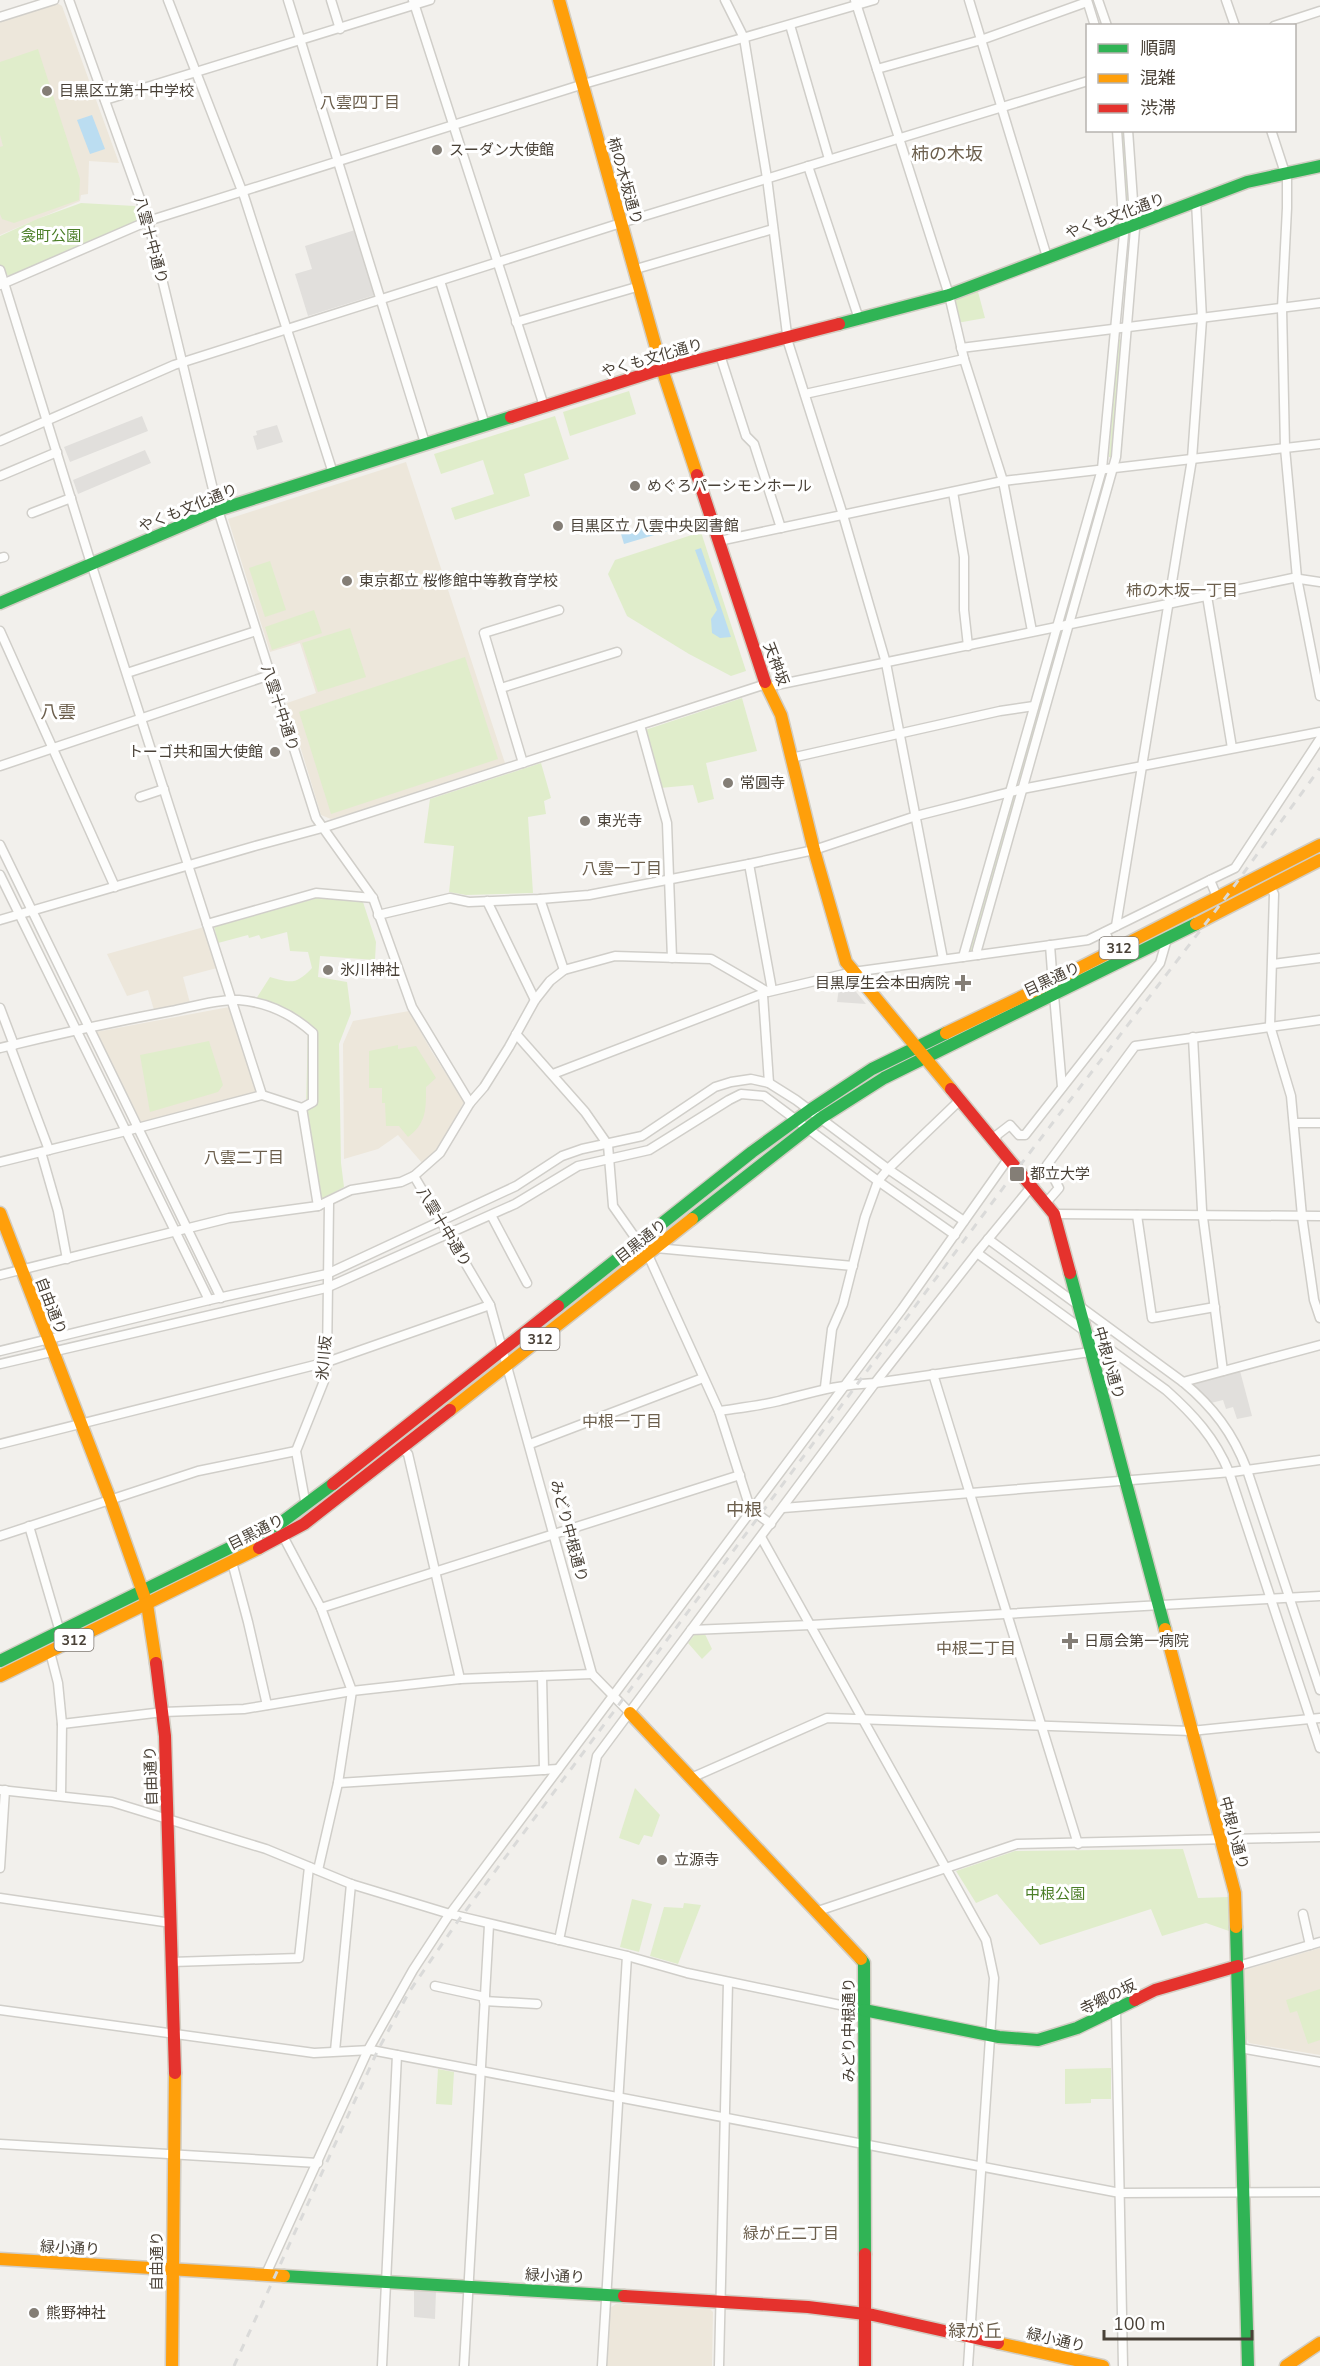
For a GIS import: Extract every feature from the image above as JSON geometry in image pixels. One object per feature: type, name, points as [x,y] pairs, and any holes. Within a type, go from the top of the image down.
[{"type":"street","points":[[0,17],[54,0]]},
{"type":"street","name":"八雲十中通り","points":[[69,0],[148,221],[218,510],[316,818],[374,898],[378,915],[412,1007],[470,1103],[440,1153],[414,1176],[450,1233],[490,1305],[506,1357]]},
{"type":"street","points":[[168,0],[243,191],[333,473]]},
{"type":"street","points":[[288,0],[425,443]]},
{"type":"street","points":[[331,0],[340,29]]},
{"type":"street","points":[[105,100],[340,29],[414,2],[430,0]]},
{"type":"street","name":"柿の木坂通り","points":[[559,0],[663,369]]},
{"type":"street","points":[[725,0],[744,38],[767,178],[787,338],[843,515],[886,663],[943,959]]},
{"type":"street","points":[[2,284],[148,221],[582,85],[790,25],[856,3],[874,0]]},
{"type":"street","points":[[969,0],[1047,257]]},
{"type":"street","points":[[1098,0],[1106,24]]},
{"type":"street","points":[[1226,0],[1234,24]]},
{"type":"street","points":[[877,69],[981,40],[1087,1],[1094,24]]},
{"type":"street","points":[[414,2],[543,406]]},
{"type":"street","points":[[856,3],[949,295],[964,359],[1003,480],[1032,631]]},
{"type":"street","points":[[1280,24],[1320,11]]},
{"type":"street","points":[[790,25],[830,159]]},
{"type":"street","points":[[0,441],[182,363],[621,223],[1086,82]]},
{"type":"street","points":[[963,957],[1102,469],[1116,329],[1130,226],[1117,132]]},
{"type":"street","points":[[978,955],[980,939],[1113,467],[1128,328],[1130,226],[1128,132]]},
{"type":"street","points":[[1272,132],[1286,173],[1287,208],[1282,308],[1285,448],[1297,578],[1320,696]]},
{"type":"street","points":[[808,166],[859,319]]},
{"type":"street","name":"やくも文化通り","points":[[0,603],[218,510],[663,369],[949,295],[1246,182],[1320,166]]},
{"type":"street","points":[[1116,926],[1192,459],[1202,319],[1196,201]]},
{"type":"street","points":[[636,269],[773,229]]},
{"type":"street","points":[[0,270],[2,284],[262,1095]]},
{"type":"street","points":[[440,281],[485,425]]},
{"type":"street","points":[[516,322],[640,286]]},
{"type":"street","points":[[961,348],[1320,303]]},
{"type":"street","points":[[720,355],[746,436],[754,444],[782,528]]},
{"type":"street","points":[[805,394],[964,359]]},
{"type":"street","name":"天神坂","points":[[663,369],[766,685],[781,715],[814,850],[845,959],[854,972]]},
{"type":"street","points":[[719,541],[1003,480],[1320,444]]},
{"type":"street","points":[[0,476],[57,452]]},
{"type":"street","points":[[953,492],[964,557],[964,610],[968,646]]},
{"type":"street","points":[[32,513],[71,498]]},
{"type":"street","points":[[0,920],[322,828],[766,685],[886,663],[1056,626],[1297,578],[1320,582]]},
{"type":"street","points":[[1207,596],[1232,748]]},
{"type":"street","points":[[523,763],[484,633],[559,610]]},
{"type":"street","points":[[0,631],[115,887]]},
{"type":"street","points":[[127,673],[256,631]]},
{"type":"street","points":[[501,688],[617,652]]},
{"type":"street","points":[[0,766],[270,675]]},
{"type":"street","points":[[791,758],[1000,711],[1034,706]]},
{"type":"street","points":[[640,725],[667,824],[672,958]]},
{"type":"street","points":[[378,915],[450,898],[469,902],[540,899],[588,895],[669,880],[814,850],[916,816],[1022,789],[1320,732]]},
{"type":"street","points":[[553,1074],[768,992],[854,972],[1088,940],[1235,868],[1320,739]]},
{"type":"street","points":[[140,797],[164,789]]},
{"type":"street","points":[[0,844],[221,1298]]},
{"type":"street","name":"目黒通り","points":[[0,1661],[282,1522],[652,1252],[821,1118],[919,1052],[1320,845]]},
{"type":"street","name":"目黒通り","points":[[0,1676],[304,1524],[402,1448],[639,1243],[752,1152],[872,1069],[919,1052],[1054,995],[1320,860]]},
{"type":"street","points":[[749,864],[768,992],[769,1083]]},
{"type":"street","points":[[0,875],[209,1300]]},
{"type":"street","points":[[1210,880],[1217,897]]},
{"type":"street","points":[[1270,886],[1274,894],[1270,1026],[1291,1096],[1302,1216],[1314,1300],[1320,1318]]},
{"type":"street","points":[[207,924],[316,893],[374,898]]},
{"type":"street","points":[[540,899],[564,970]]},
{"type":"street","points":[[487,901],[535,1000]]},
{"type":"street","points":[[1106,932],[1114,951]]},
{"type":"street","points":[[995,1143],[997,1135],[1010,1125],[1019,1135],[1025,1135],[1160,963],[1167,939]]},
{"type":"street","points":[[1050,945],[1055,981]]},
{"type":"street","points":[[470,1103],[484,1086],[535,1000],[550,981],[564,970],[615,956],[711,959],[768,992]]},
{"type":"street","points":[[1273,964],[1320,958]]},
{"type":"street","points":[[854,972],[1054,1214],[1078,1306]]},
{"type":"street","points":[[1054,995],[1062,1087]]},
{"type":"street","points":[[0,1048],[76,1029],[232,1000],[260,1004],[275,1009],[301,1022],[313,1033],[313,1102],[302,1108],[262,1095],[0,1162]]},
{"type":"street","points":[[0,1008],[45,1151],[67,1259]]},
{"type":"street","points":[[1045,1204],[1059,1188],[1047,1165],[1136,1046],[1320,1020]]},
{"type":"street","points":[[516,1034],[585,1112],[608,1145],[614,1206],[639,1243]]},
{"type":"street","points":[[1193,1037],[1203,1215],[1222,1371]]},
{"type":"street","points":[[0,1364],[50,1345],[209,1300],[327,1274],[516,1186],[562,1156],[582,1149],[642,1136],[715,1087],[751,1079],[769,1083],[810,1110],[888,1168],[959,1229]]},
{"type":"street","points":[[0,1352],[50,1345],[326,1288],[514,1204],[578,1166],[649,1150],[741,1094],[764,1096],[878,1181],[959,1229]]},
{"type":"street","points":[[825,1387],[832,1329],[843,1304],[865,1216],[878,1181],[888,1168],[960,1101]]},
{"type":"street","points":[[302,1108],[318,1206]]},
{"type":"street","points":[[1294,1123],[1320,1123]]},
{"type":"street","points":[[266,2274],[368,2050],[413,1970],[450,1914],[558,1769],[617,1700],[753,1511],[903,1309],[1008,1160]]},
{"type":"street","points":[[0,1275],[187,1227],[229,1218],[318,1206],[329,1203],[351,1190],[401,1182],[414,1176]]},
{"type":"street","points":[[559,1940],[597,1756],[875,1383],[1031,1187]]},
{"type":"street","name":"氷川坂","points":[[296,1451],[324,1381],[327,1362],[326,1288],[329,1203]]},
{"type":"street","name":"自由通り","points":[[0,1213],[110,1499],[147,1604],[163,1712],[168,1817],[175,2035],[172,2366]]},
{"type":"street","points":[[1054,1214],[1320,1216]]},
{"type":"street","points":[[491,1215],[527,1283]]},
{"type":"street","points":[[1137,1215],[1147,1299],[1152,1318],[1215,1307]]},
{"type":"street","points":[[983,1245],[1078,1306],[1184,1382],[1204,1399],[1225,1424],[1238,1447],[1320,1690]]},
{"type":"street","points":[[983,1245],[1083,1328],[1191,1412],[1221,1452],[1230,1472],[1315,1718],[1320,1748]]},
{"type":"street","points":[[771,1524],[753,1511],[719,1412],[652,1252],[854,1266]]},
{"type":"street","points":[[0,1444],[327,1362],[490,1305]]},
{"type":"street","name":"中根小通り","points":[[1078,1306],[1235,1893],[1248,2366]]},
{"type":"street","points":[[1184,1382],[1320,1345]]},
{"type":"street","points":[[719,1412],[776,1402],[825,1387],[875,1383],[1090,1352]]},
{"type":"street","name":"みどり中根通り","points":[[506,1357],[592,1674],[818,1911],[864,1963],[865,2366]]},
{"type":"street","points":[[933,1374],[1078,1844]]},
{"type":"street","points":[[530,1444],[703,1378]]},
{"type":"street","points":[[402,1448],[408,1454],[460,1679]]},
{"type":"street","points":[[0,1536],[198,1471],[296,1451],[306,1506]]},
{"type":"street","points":[[783,1508],[1230,1472],[1320,1460]]},
{"type":"street","points":[[321,1608],[740,1475]]},
{"type":"street","points":[[29,1526],[60,1632]]},
{"type":"street","points":[[172,1962],[299,1958],[314,1869],[338,1783],[352,1691],[321,1608],[284,1536]]},
{"type":"street","points":[[761,1537],[986,1940],[994,1978],[968,2366]]},
{"type":"street","points":[[232,1562],[267,1705]]},
{"type":"street","points":[[691,1630],[811,1626],[1320,1596]]},
{"type":"street","points":[[50,1652],[58,1683],[62,1724],[62,1795]]},
{"type":"street","points":[[62,1724],[163,1712],[244,1709],[352,1691],[460,1679],[592,1674]]},
{"type":"street","points":[[542,1676],[544,1770]]},
{"type":"street","points":[[691,1778],[827,1718],[1191,1731],[1315,1718]]},
{"type":"street","points":[[338,1783],[558,1769]]},
{"type":"street","points":[[0,1868],[2,1790],[112,1802],[168,1817],[266,1849],[351,1884],[489,1925],[627,1956],[687,1973],[990,2036]]},
{"type":"street","points":[[818,1911],[1017,1844],[1320,1837]]},
{"type":"street","points":[[335,2051],[351,1884]]},
{"type":"street","points":[[0,1898],[171,1923]]},
{"type":"street","points":[[1303,1914],[1310,1945]]},
{"type":"street","points":[[464,2366],[489,1925]]},
{"type":"street","points":[[1238,1966],[1320,1942]]},
{"type":"street","points":[[602,2366],[627,1956]]},
{"type":"street","name":"寺郷の坂","points":[[990,2036],[1038,2040],[1077,2028],[1155,1990],[1238,1966]]},
{"type":"street","points":[[719,2366],[728,1982]]},
{"type":"street","points":[[435,1986],[484,1999],[537,2004]]},
{"type":"street","points":[[0,2010],[314,2053],[368,2050],[1120,2193],[1320,2192]]},
{"type":"street","points":[[1116,2010],[1124,2366]]},
{"type":"street","points":[[1240,2048],[1320,2062]]},
{"type":"street","points":[[382,2366],[397,2055]]},
{"type":"street","points":[[0,2144],[318,2163]]},
{"type":"street","name":"緑小通り","points":[[0,2259],[808,2307],[864,2314],[1103,2366]]},
{"type":"street","points":[[1286,2366],[1320,2343]]},
{"type":"shaded area","name":"目黒区立第十中学校","points":[[57,3],[62,6],[119,163],[89,161],[88,194],[81,195],[80,201],[0,235],[0,21]]},
{"type":"shaded area","points":[[355,230],[375,295],[308,316],[295,274],[312,269],[305,246]]},
{"type":"shaded area","points":[[142,416],[148,431],[70,462],[64,447]]},
{"type":"shaded area","points":[[277,425],[283,442],[257,450],[253,436],[257,435],[256,431]]},
{"type":"shaded area","points":[[145,450],[151,463],[78,494],[73,480]]},
{"type":"shaded area","name":"東京都立 桜修館中等教育学校","points":[[406,462],[505,763],[387,804],[331,819],[321,815],[287,703],[316,693],[300,643],[270,652],[228,519]]},
{"type":"shaded area","points":[[204,927],[217,968],[183,977],[190,1003],[154,1010],[148,990],[127,996],[107,954]]},
{"type":"shaded area","points":[[840,981],[848,982],[866,1004],[837,1002]]},
{"type":"shaded area","points":[[229,1007],[257,1092],[142,1124],[96,1032]]},
{"type":"shaded area","points":[[409,1011],[464,1102],[437,1151],[423,1164],[398,1135],[378,1149],[344,1159],[343,1044],[353,1021]]},
{"type":"shaded area","points":[[1240,1371],[1252,1416],[1237,1419],[1233,1407],[1226,1409],[1223,1400],[1211,1403],[1190,1383]]},
{"type":"shaded area","points":[[1320,1948],[1320,2055],[1249,2043],[1245,2036],[1244,1970]]},
{"type":"shaded area","points":[[414,2290],[436,2291],[435,2319],[414,2317]]},
{"type":"shaded area","points":[[616,2304],[710,2309],[713,2312],[712,2366],[606,2366],[610,2308]]},
{"type":"green space","points":[[38,49],[80,179],[79,200],[14,223],[2,219],[0,214],[0,147],[3,146],[0,135],[0,62]]},
{"type":"green space","points":[[1119,132],[1126,132],[1130,217],[1128,217]]},
{"type":"green space","name":"衾町公園","points":[[81,203],[135,206],[138,215],[136,222],[11,276],[5,274],[0,276],[0,236]]},
{"type":"green space","points":[[977,288],[985,318],[957,323],[951,297]]},
{"type":"green space","points":[[1122,339],[1112,457],[1109,457],[1118,340]]},
{"type":"green space","points":[[629,391],[636,414],[570,436],[563,412]]},
{"type":"green space","points":[[555,416],[569,459],[524,474],[530,496],[455,520],[451,508],[494,494],[483,460],[441,474],[434,454]]},
{"type":"green space","points":[[1108,472],[1067,621],[1062,622],[1102,475]]},
{"type":"green space","points":[[701,532],[746,671],[731,676],[689,654],[627,616],[608,574],[615,560]]},
{"type":"green space","points":[[270,561],[286,610],[265,617],[249,568]]},
{"type":"green space","points":[[314,610],[322,633],[272,650],[265,627]]},
{"type":"green space","points":[[350,628],[366,677],[318,692],[302,643]]},
{"type":"green space","points":[[1059,630],[1063,630],[1021,779],[1019,779]]},
{"type":"green space","points":[[465,657],[498,759],[331,814],[299,712]]},
{"type":"green space","points":[[742,698],[757,751],[706,763],[714,799],[698,803],[693,785],[660,788],[645,730]]},
{"type":"green space","points":[[541,763],[551,798],[544,801],[546,814],[528,817],[533,893],[466,895],[449,892],[454,846],[424,843],[430,799]]},
{"type":"green space","points":[[1017,794],[971,952],[968,951],[1012,796]]},
{"type":"green space","points":[[314,896],[363,902],[376,942],[375,960],[320,956],[318,977],[347,982],[351,1013],[339,1044],[341,1163],[344,1187],[320,1200],[306,1110],[308,1022],[256,999],[270,977],[293,981],[306,974],[312,968],[308,952],[290,951],[287,932],[261,939],[259,935],[249,938],[248,935],[218,943],[214,926],[314,899]]},
{"type":"green space","points":[[209,1041],[223,1085],[218,1092],[150,1112],[140,1055]]},
{"type":"green space","points":[[398,1045],[398,1049],[416,1046],[436,1078],[426,1087],[422,1121],[408,1137],[399,1126],[386,1126],[382,1088],[369,1088],[369,1051]]},
{"type":"green space","points":[[704,1632],[712,1649],[702,1659],[688,1643],[696,1633]]},
{"type":"green space","points":[[635,1788],[660,1815],[652,1837],[644,1835],[639,1845],[619,1838]]},
{"type":"green space","name":"中根公園","points":[[1183,1849],[1198,1898],[1228,1897],[1229,1931],[1206,1923],[1162,1936],[1151,1909],[1040,1945],[997,1894],[976,1903],[956,1871],[1015,1851]]},
{"type":"green space","points":[[632,1899],[652,1904],[639,1952],[620,1947]]},
{"type":"green space","points":[[684,1903],[701,1905],[678,1964],[650,1956],[664,1907],[683,1908]]},
{"type":"green space","points":[[1320,1989],[1320,2040],[1308,2044],[1297,2011],[1290,2013],[1286,2000]]},
{"type":"green space","points":[[1111,2068],[1111,2099],[1091,2099],[1091,2103],[1065,2104],[1065,2069]]},
{"type":"green space","points":[[438,2069],[454,2072],[452,2105],[436,2104]]},
{"type":"water","points":[[92,115],[105,149],[90,154],[77,120]]},
{"type":"water","points":[[667,519],[671,530],[624,544],[621,534]]},
{"type":"water","points":[[701,548],[731,637],[720,638],[712,633],[711,619],[717,610],[695,550]]},
{"type":"railway","points":[[234,2366],[377,2052],[409,1992],[458,1921],[1015,1172],[1229,893],[1320,768]]},
{"type":"traffic: fast","points":[[839,324],[949,295],[1247,182],[1320,166]]},
{"type":"traffic: fast","points":[[0,603],[218,510],[511,417]]},
{"type":"traffic: fast","points":[[692,1219],[821,1118],[884,1078],[1196,924]]},
{"type":"traffic: fast","points":[[558,1306],[752,1152],[810,1110],[872,1069],[946,1033]]},
{"type":"traffic: fast","points":[[1070,1273],[1165,1629]]},
{"type":"traffic: fast","points":[[0,1661],[282,1522],[333,1484]]},
{"type":"traffic: fast","points":[[1236,1927],[1248,2366]]},
{"type":"traffic: fast","points":[[861,1959],[864,1963],[865,2254]]},
{"type":"traffic: fast","points":[[864,2010],[999,2037],[1038,2040],[1077,2028],[1135,2000]]},
{"type":"traffic: fast","points":[[284,2276],[624,2296]]},
{"type":"traffic: slow","points":[[559,0],[662,369],[697,475]]},
{"type":"traffic: slow","points":[[765,682],[781,715],[814,850],[846,962],[951,1089]]},
{"type":"traffic: slow","points":[[946,1033],[1040,988],[1320,845]]},
{"type":"traffic: slow","points":[[1196,924],[1320,860]]},
{"type":"traffic: slow","points":[[0,1213],[110,1499],[147,1604],[156,1663]]},
{"type":"traffic: slow","points":[[450,1410],[692,1219]]},
{"type":"traffic: slow","points":[[0,1676],[259,1548]]},
{"type":"traffic: slow","points":[[1165,1629],[1235,1893],[1236,1927]]},
{"type":"traffic: slow","points":[[630,1713],[861,1959]]},
{"type":"traffic: slow","points":[[172,2366],[175,2073]]},
{"type":"traffic: slow","points":[[0,2259],[284,2276]]},
{"type":"traffic: slow","points":[[998,2343],[1103,2366]]},
{"type":"traffic: slow","points":[[1286,2366],[1320,2343]]},
{"type":"traffic: jam","points":[[511,417],[652,372],[839,324]]},
{"type":"traffic: jam","points":[[697,475],[765,682]]},
{"type":"traffic: jam","points":[[951,1089],[1054,1214],[1070,1273]]},
{"type":"traffic: jam","points":[[333,1484],[558,1306]]},
{"type":"traffic: jam","points":[[259,1548],[304,1524],[450,1410]]},
{"type":"traffic: jam","points":[[156,1663],[165,1736],[175,2073]]},
{"type":"traffic: jam","points":[[1135,2000],[1155,1990],[1238,1966]]},
{"type":"traffic: jam","points":[[865,2254],[865,2366]]},
{"type":"traffic: jam","points":[[624,2296],[808,2307],[873,2315],[998,2343]]},
{"type":"place","name":"目黒区立第十中学校","points":[[47,91]]},
{"type":"place","name":"スーダン大使館","points":[[437,150]]},
{"type":"place","name":"めぐろパーシモンホール","points":[[635,486]]},
{"type":"place","name":"目黒区立 八雲中央図書館","points":[[558,526]]},
{"type":"place","name":"東京都立 桜修館中等教育学校","points":[[347,581]]},
{"type":"place","name":"トーゴ共和国大使館","points":[[275,752]]},
{"type":"place","name":"常圓寺","points":[[728,783]]},
{"type":"place","name":"東光寺","points":[[585,821]]},
{"type":"place","name":"氷川神社","points":[[328,970]]},
{"type":"place","name":"目黒厚生会本田病院","points":[[963,983]]},
{"type":"place","name":"都立大学","points":[[1017,1174]]},
{"type":"place","name":"日扇会第一病院","points":[[1070,1641]]},
{"type":"place","name":"立源寺","points":[[662,1860]]},
{"type":"place","name":"熊野神社","points":[[34,2313]]},
{"type":"district","name":"八雲四丁目","points":[[360,102]]},
{"type":"district","name":"柿の木坂","points":[[947,154]]},
{"type":"district","name":"柿の木坂一丁目","points":[[1182,590]]},
{"type":"district","name":"八雲","points":[[58,712]]},
{"type":"district","name":"八雲一丁目","points":[[622,868]]},
{"type":"district","name":"八雲二丁目","points":[[244,1157]]},
{"type":"district","name":"中根一丁目","points":[[622,1421]]},
{"type":"district","name":"中根","points":[[744,1510]]},
{"type":"district","name":"中根二丁目","points":[[976,1648]]},
{"type":"district","name":"緑が丘二丁目","points":[[791,2233]]},
{"type":"district","name":"緑が丘","points":[[975,2331]]}]
